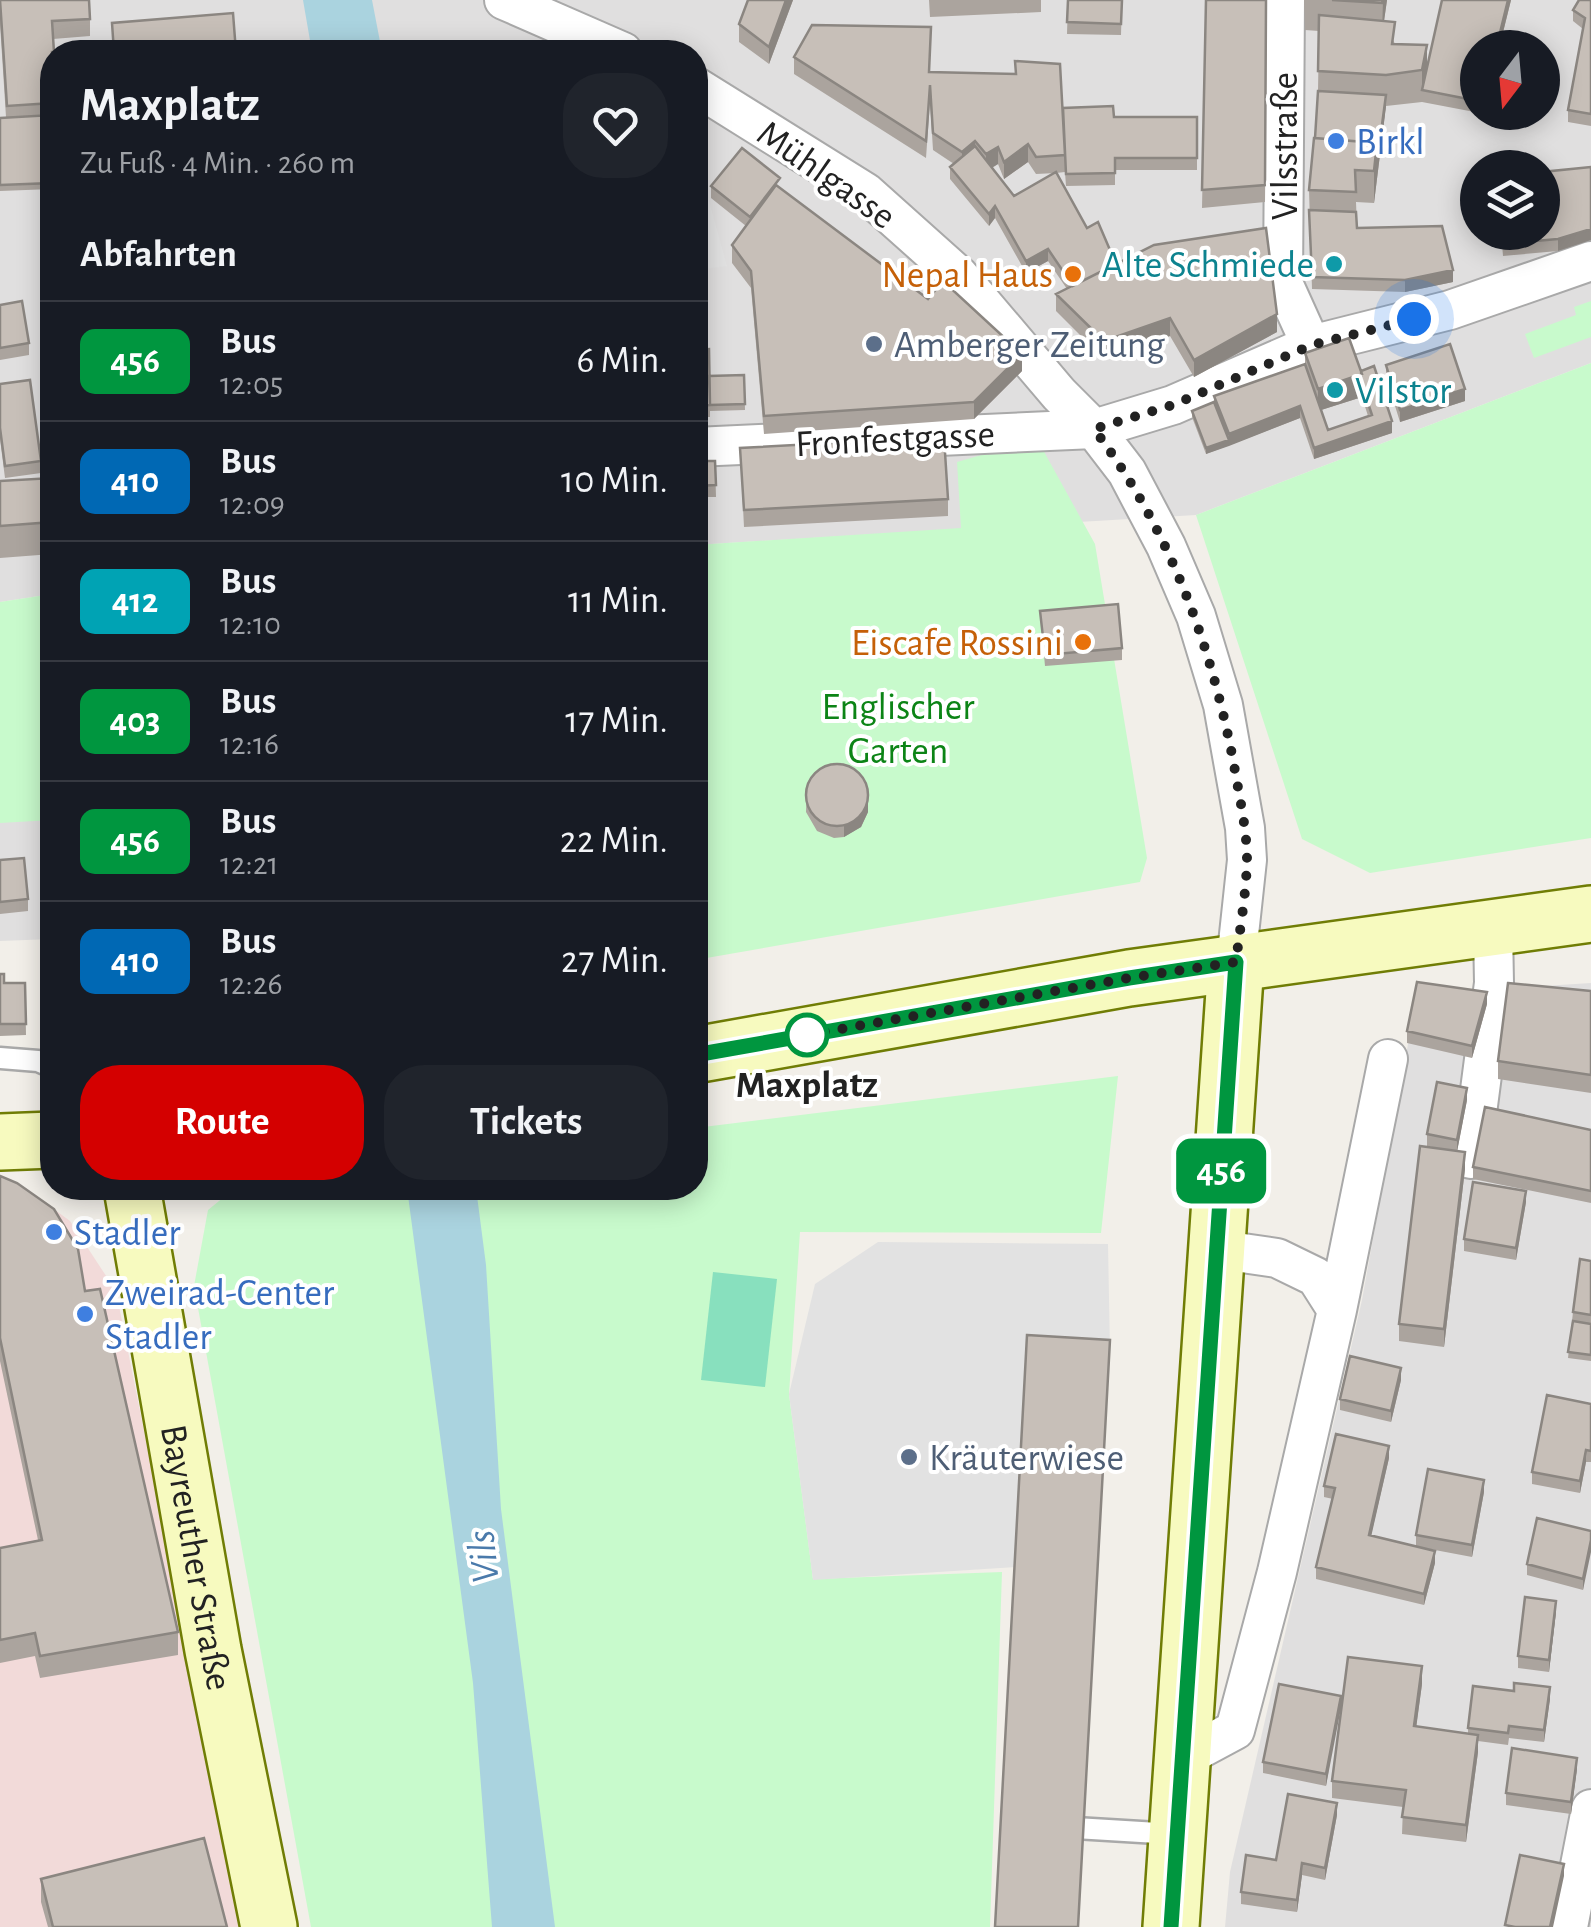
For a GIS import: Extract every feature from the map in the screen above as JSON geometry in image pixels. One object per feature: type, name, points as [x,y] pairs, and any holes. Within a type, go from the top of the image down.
[{"type":"main road","points":[[708,1053],[1129,978],[1591,914]]},
{"type":"main road","points":[[1170,1927],[1236,962]]},
{"type":"main road","points":[[0,1142],[40,1140]]},
{"type":"main road","name":"Bayreuther Straße","points":[[134,1200],[213,1650],[269,1927]]},
{"type":"street","points":[[504,0],[596,40]]},
{"type":"street","name":"Vilsstraße","points":[[1285,0],[1284,283],[1312,345]]},
{"type":"street","name":"Mühlgasse","points":[[708,94],[865,192],[959,276],[1127,472],[1166,546],[1196,616],[1223,705],[1247,860],[1236,962]]},
{"type":"street","name":"Fronfestgasse","points":[[708,446],[1094,429],[1173,405],[1312,345],[1450,310],[1591,261]]},
{"type":"street","points":[[1471,1158],[1494,982],[1493,929]]},
{"type":"street","points":[[1181,1759],[1236,1730],[1337,1310],[1388,1058]]},
{"type":"street","points":[[1214,1250],[1278,1258],[1316,1277],[1337,1310]]},
{"type":"street","points":[[1568,1927],[1591,1809]]},
{"type":"lane","points":[[0,1058],[40,1062]]},
{"type":"lane","points":[[1034,1825],[1176,1834]]},
{"type":"shaded area","points":[[0,0],[1591,0],[1591,363],[1196,515],[708,544],[708,40],[40,40],[40,596],[0,602]]},
{"type":"shaded area","points":[[708,198],[727,266],[708,268]]},
{"type":"shaded area","points":[[40,795],[40,939],[0,941],[0,800]]},
{"type":"shaded area","points":[[1591,983],[1591,1927],[1225,1927],[1230,1872],[1362,1300],[1417,994]]},
{"type":"shaded area","points":[[0,1190],[47,1204],[70,1221],[116,1291],[243,1927],[0,1927]]},
{"type":"shaded area","name":"Kräuterwiese","points":[[878,1242],[1108,1244],[1110,1352],[1016,1567],[813,1580],[789,1394],[815,1284]]},
{"type":"green space","points":[[1591,301],[1591,337],[1534,358],[1525,334],[1576,315],[1574,307]]},
{"type":"green space","points":[[1591,363],[1591,838],[1370,873],[1302,839],[1196,515]]},
{"type":"green space","name":"Englischer Garten","points":[[1037,439],[1095,544],[1147,858],[1140,882],[708,958],[708,544],[961,528],[957,462]]},
{"type":"green space","points":[[40,596],[40,821],[0,823],[0,602]]},
{"type":"green space","points":[[1118,1076],[1101,1233],[800,1232],[789,1394],[813,1579],[1002,1572],[990,1927],[311,1927],[194,1286],[208,1210],[220,1200],[708,1200],[708,1126]]},
{"type":"green space","points":[[713,1272],[777,1279],[765,1387],[701,1380]]},
{"type":"water","points":[[303,0],[372,0],[380,40],[310,40]]},
{"type":"water","name":"Vils","points":[[409,1200],[478,1200],[486,1265],[501,1509],[555,1927],[492,1927],[473,1683]]},
{"type":"building","points":[[0,0],[89,0],[90,19],[52,21],[53,40],[40,40],[40,104],[7,106]]},
{"type":"building","points":[[748,0],[786,0],[769,47],[739,24]]},
{"type":"building","points":[[1068,0],[1122,0],[1121,24],[1067,22]]},
{"type":"building","points":[[1206,0],[1266,0],[1265,185],[1202,190]]},
{"type":"building","points":[[1332,0],[1383,0],[1382,3]]},
{"type":"building","points":[[1442,0],[1508,0],[1501,30],[1460,30],[1460,97],[1422,90]]},
{"type":"building","points":[[1579,0],[1591,0],[1591,114],[1568,110],[1585,18],[1573,10]]},
{"type":"building","points":[[233,13],[235,40],[113,40],[112,23]]},
{"type":"building","points":[[1319,15],[1395,22],[1392,44],[1427,45],[1422,70],[1386,75],[1318,71]]},
{"type":"building","points":[[812,25],[931,27],[929,72],[1016,74],[1015,61],[1060,64],[1065,155],[1036,157],[1028,144],[1004,162],[998,147],[986,154],[975,141],[962,152],[933,133],[930,85],[926,141],[794,57]]},
{"type":"building","points":[[1318,91],[1386,95],[1377,162],[1377,143],[1315,138]]},
{"type":"building","points":[[1113,106],[1114,117],[1197,117],[1197,158],[1115,158],[1115,173],[1066,174],[1063,108]]},
{"type":"building","points":[[40,116],[40,183],[0,185],[0,118]]},
{"type":"building","points":[[1314,138],[1377,143],[1374,171],[1355,170],[1356,192],[1309,190]]},
{"type":"building","points":[[975,146],[1014,196],[1056,172],[1087,228],[1098,222],[1116,264],[1073,286],[1048,249],[1026,261],[995,206],[989,214],[950,167]]},
{"type":"building","points":[[742,148],[780,178],[750,217],[711,186]]},
{"type":"building","points":[[1591,167],[1591,229],[1560,238],[1560,170]]},
{"type":"building","name":"Amberger Zeitung","points":[[776,185],[928,299],[943,281],[1022,354],[974,402],[764,416],[751,271],[732,245]]},
{"type":"building","points":[[1309,210],[1356,212],[1357,228],[1442,226],[1453,270],[1405,280],[1312,277]]},
{"type":"building","points":[[1266,228],[1277,314],[1194,360],[1170,318],[1104,341],[1056,294],[1154,245]]},
{"type":"building","points":[[22,301],[29,343],[0,348],[0,305]]},
{"type":"building","points":[[1349,338],[1362,374],[1318,389],[1305,353]]},
{"type":"building","points":[[1450,344],[1465,389],[1400,410],[1386,365]]},
{"type":"building","points":[[708,349],[710,405],[708,405]]},
{"type":"building","points":[[1305,364],[1328,430],[1372,415],[1361,371],[1374,366],[1392,421],[1314,448],[1300,406],[1229,434],[1214,396]]},
{"type":"building","points":[[744,375],[745,404],[710,405],[709,376]]},
{"type":"building","points":[[30,380],[40,461],[5,466],[0,384]]},
{"type":"building","points":[[1214,402],[1229,440],[1206,448],[1192,411]]},
{"type":"building","points":[[944,437],[948,499],[744,510],[740,448]]},
{"type":"building","points":[[708,461],[715,461],[716,485],[708,485]]},
{"type":"building","points":[[40,479],[40,523],[0,526],[0,481]]},
{"type":"building","points":[[1118,604],[1122,648],[1045,655],[1040,611]]},
{"type":"building","points":[[837,764],[859,773],[868,795],[859,817],[837,826],[815,817],[806,795],[815,773]]},
{"type":"building","points":[[24,858],[28,899],[0,902],[0,860]]},
{"type":"building","points":[[0,974],[4,974],[4,983],[25,983],[26,1024],[0,1024]]},
{"type":"building","points":[[1417,982],[1487,992],[1472,1046],[1407,1031]]},
{"type":"building","points":[[1508,983],[1591,991],[1591,1075],[1498,1061]]},
{"type":"building","points":[[1437,1082],[1467,1088],[1457,1140],[1427,1134]]},
{"type":"building","points":[[1485,1107],[1591,1130],[1591,1191],[1473,1167]]},
{"type":"building","points":[[1420,1146],[1465,1152],[1444,1329],[1399,1324]]},
{"type":"building","points":[[0,1176],[54,1209],[78,1249],[85,1291],[100,1289],[178,1632],[40,1656],[35,1633],[0,1640],[0,1548],[42,1540],[0,1338]]},
{"type":"building","points":[[1473,1182],[1526,1191],[1516,1248],[1464,1239]]},
{"type":"building","points":[[1580,1259],[1591,1261],[1591,1315],[1573,1312]]},
{"type":"building","points":[[1573,1321],[1591,1324],[1591,1355],[1568,1352]]},
{"type":"building","name":"Kräuterwiese","points":[[1027,1335],[1110,1340],[1078,1927],[995,1927]]},
{"type":"building","points":[[1350,1356],[1401,1368],[1391,1411],[1340,1399]]},
{"type":"building","points":[[1547,1395],[1591,1404],[1591,1451],[1586,1450],[1580,1481],[1532,1472]]},
{"type":"building","points":[[1336,1434],[1389,1446],[1369,1535],[1435,1551],[1424,1594],[1316,1567],[1335,1488],[1324,1486]]},
{"type":"building","points":[[1428,1469],[1484,1480],[1472,1545],[1416,1535]]},
{"type":"building","points":[[1537,1518],[1591,1531],[1583,1579],[1527,1564]]},
{"type":"building","points":[[1525,1597],[1556,1601],[1549,1660],[1518,1656]]},
{"type":"building","points":[[1348,1657],[1422,1666],[1414,1726],[1478,1735],[1466,1825],[1402,1817],[1406,1790],[1332,1781]]},
{"type":"building","points":[[1514,1683],[1550,1687],[1544,1730],[1509,1726],[1508,1733],[1468,1728],[1473,1686],[1514,1691]]},
{"type":"building","points":[[1279,1684],[1341,1696],[1326,1774],[1263,1762]]},
{"type":"building","points":[[1512,1748],[1577,1758],[1571,1802],[1506,1793]]},
{"type":"building","points":[[1288,1794],[1337,1803],[1325,1868],[1302,1863],[1297,1900],[1241,1892],[1246,1855],[1276,1860]]},
{"type":"building","points":[[204,1838],[227,1927],[53,1927],[41,1879]]},
{"type":"building","points":[[1520,1855],[1564,1864],[1550,1927],[1505,1925]]},
{"type":"bus line","name":"456","points":[[708,1053],[1236,962],[1171,1927]]},
{"type":"place","name":"Birkl","points":[[1336,141]]},
{"type":"place","name":"Alte Schmiede","points":[[1334,264]]},
{"type":"place","name":"Nepal Haus","points":[[1073,274]]},
{"type":"place","name":"Amberger Zeitung","points":[[874,344]]},
{"type":"place","name":"Vilstor","points":[[1335,390]]},
{"type":"place","name":"Eiscafe Rossini","points":[[1083,642]]},
{"type":"place","name":"Maxplatz","points":[[807,1035]]},
{"type":"place","name":"Stadler","points":[[54,1232]]},
{"type":"place","name":"Zweirad-Center Stadler","points":[[85,1314]]},
{"type":"place","name":"Kräuterwiese","points":[[909,1457]]},
{"type":"route","points":[[807,1035],[1236,962],[1247,860],[1223,705],[1196,616],[1166,546],[1127,472],[1094,429],[1173,405],[1312,345],[1414,319]]}]
